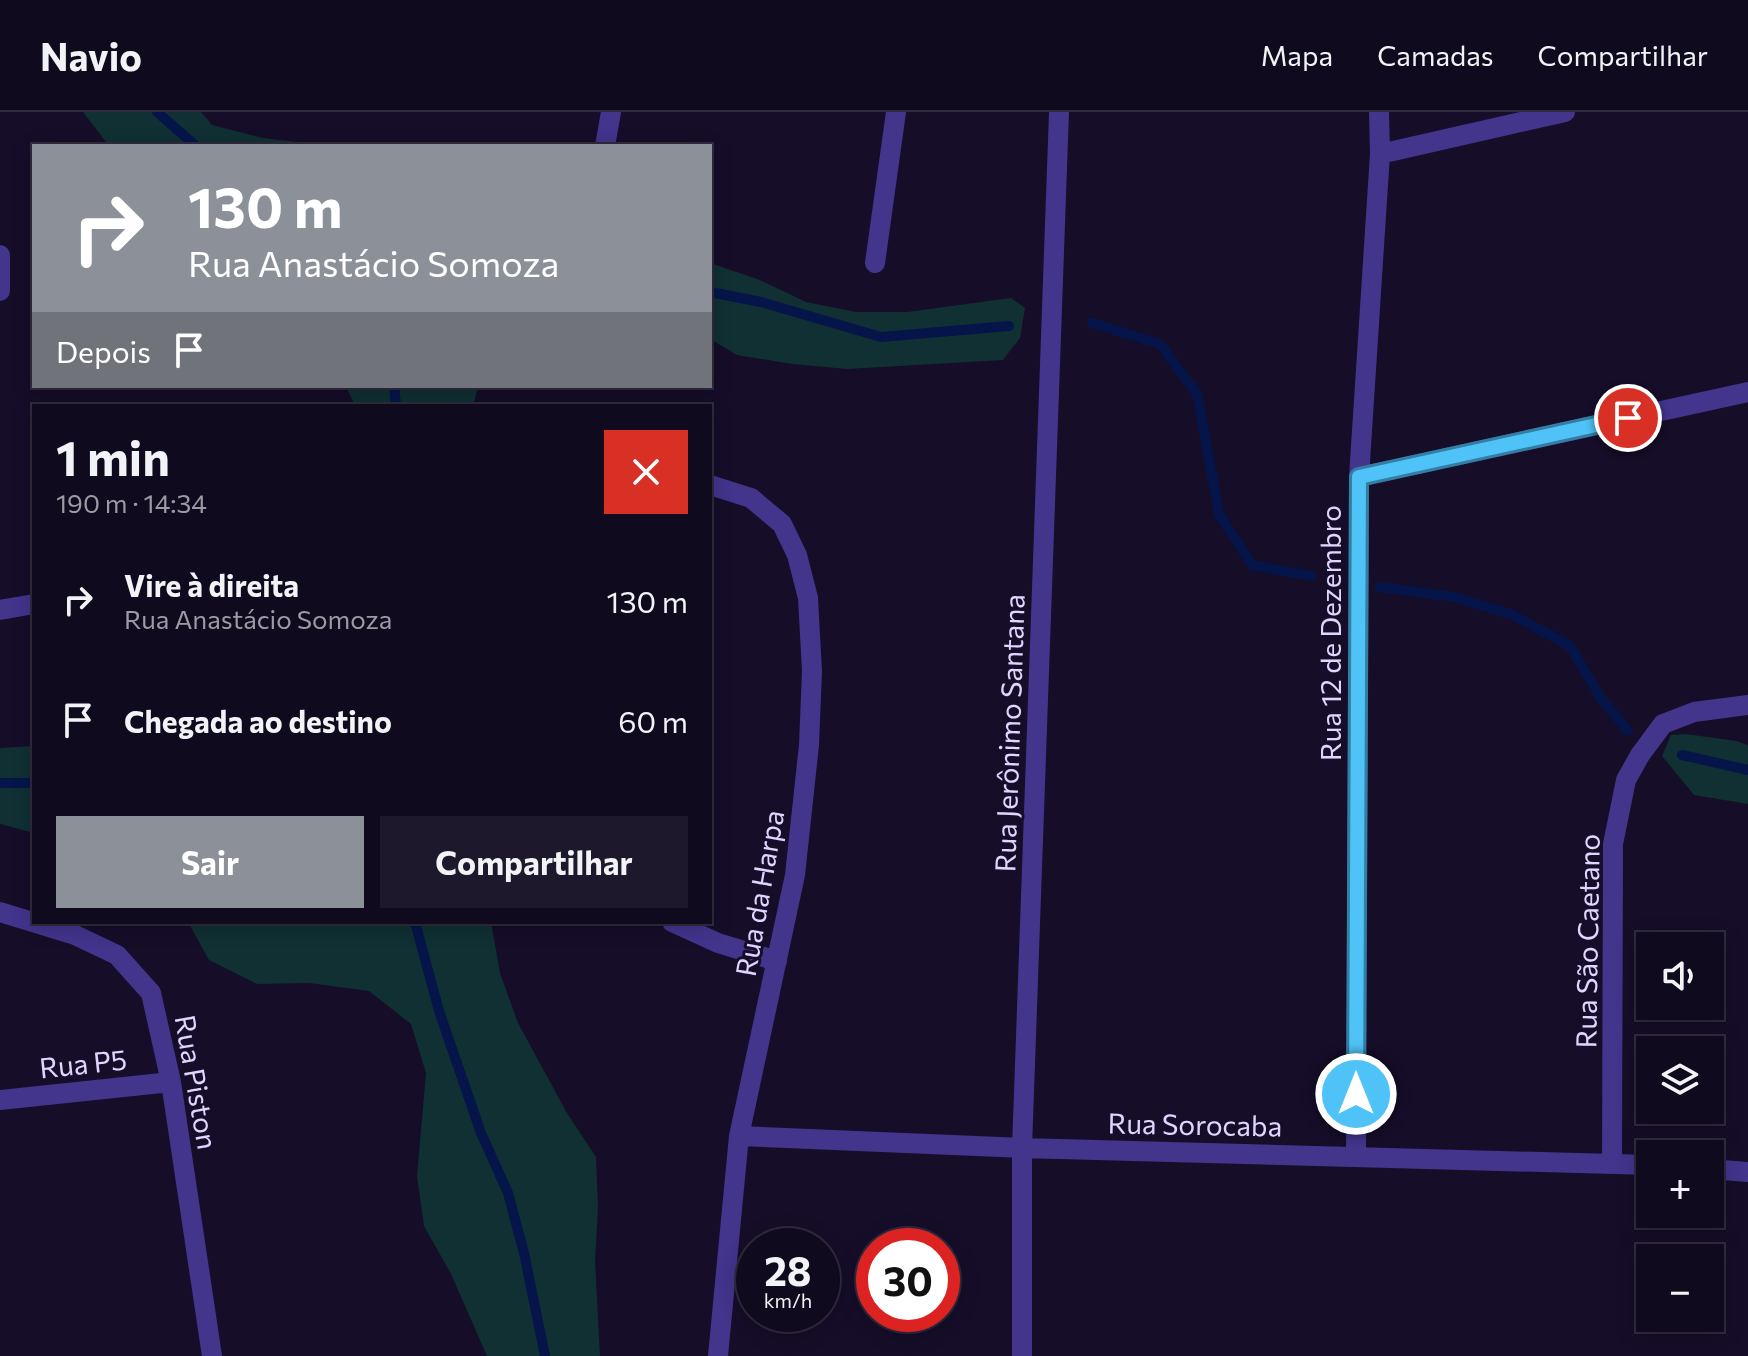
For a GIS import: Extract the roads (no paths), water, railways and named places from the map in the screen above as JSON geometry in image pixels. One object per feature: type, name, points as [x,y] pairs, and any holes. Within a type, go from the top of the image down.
[{"type":"street","points":[[605,144],[611,112]]},
{"type":"street","points":[[875,263],[896,112]]},
{"type":"street","name":"Rua Jerônimo Santana","points":[[1022,1356],[1022,1148],[1059,112]]},
{"type":"street","name":"Rua 12 de Dezembro","points":[[1356,1156],[1359,477],[1380,154],[1379,112]]},
{"type":"street","points":[[1380,154],[1565,112]]},
{"type":"street","points":[[0,255],[0,291]]},
{"type":"street","points":[[1359,477],[1748,392]]},
{"type":"street","name":"Rua da Harpa","points":[[712,486],[751,498],[782,524],[797,555],[808,598],[812,671],[809,745],[795,875],[739,1136],[718,1356]]},
{"type":"street","points":[[0,610],[32,604]]},
{"type":"street","name":"Rua São Caetano","points":[[1612,1163],[1613,844],[1626,780],[1663,724],[1694,712],[1748,705]]},
{"type":"street","name":"Rua Piston","points":[[0,912],[32,922]]},
{"type":"street","name":"Rua Piston","points":[[39,924],[75,935],[117,955],[151,993],[171,1082],[212,1356]]},
{"type":"street","points":[[676,924],[718,943],[777,961]]},
{"type":"street","name":"Rua P5","points":[[0,1100],[171,1082]]},
{"type":"street","name":"Rua Sorocaba","points":[[739,1136],[1022,1148],[1636,1164]]},
{"type":"street","points":[[1724,1170],[1748,1172]]},
{"type":"waterway","points":[[157,112],[194,144]]},
{"type":"waterway","points":[[712,292],[761,302],[881,337],[1009,326]]},
{"type":"waterway","points":[[1092,323],[1160,344],[1197,394],[1219,514],[1252,565],[1311,576]]},
{"type":"waterway","points":[[394,388],[396,404]]},
{"type":"waterway","points":[[1380,587],[1454,597],[1513,615],[1570,646],[1600,697],[1628,731]]},
{"type":"waterway","points":[[1682,755],[1748,770]]},
{"type":"waterway","points":[[0,783],[32,783]]},
{"type":"waterway","points":[[416,924],[439,1011],[481,1133],[508,1193],[545,1356]]}]
